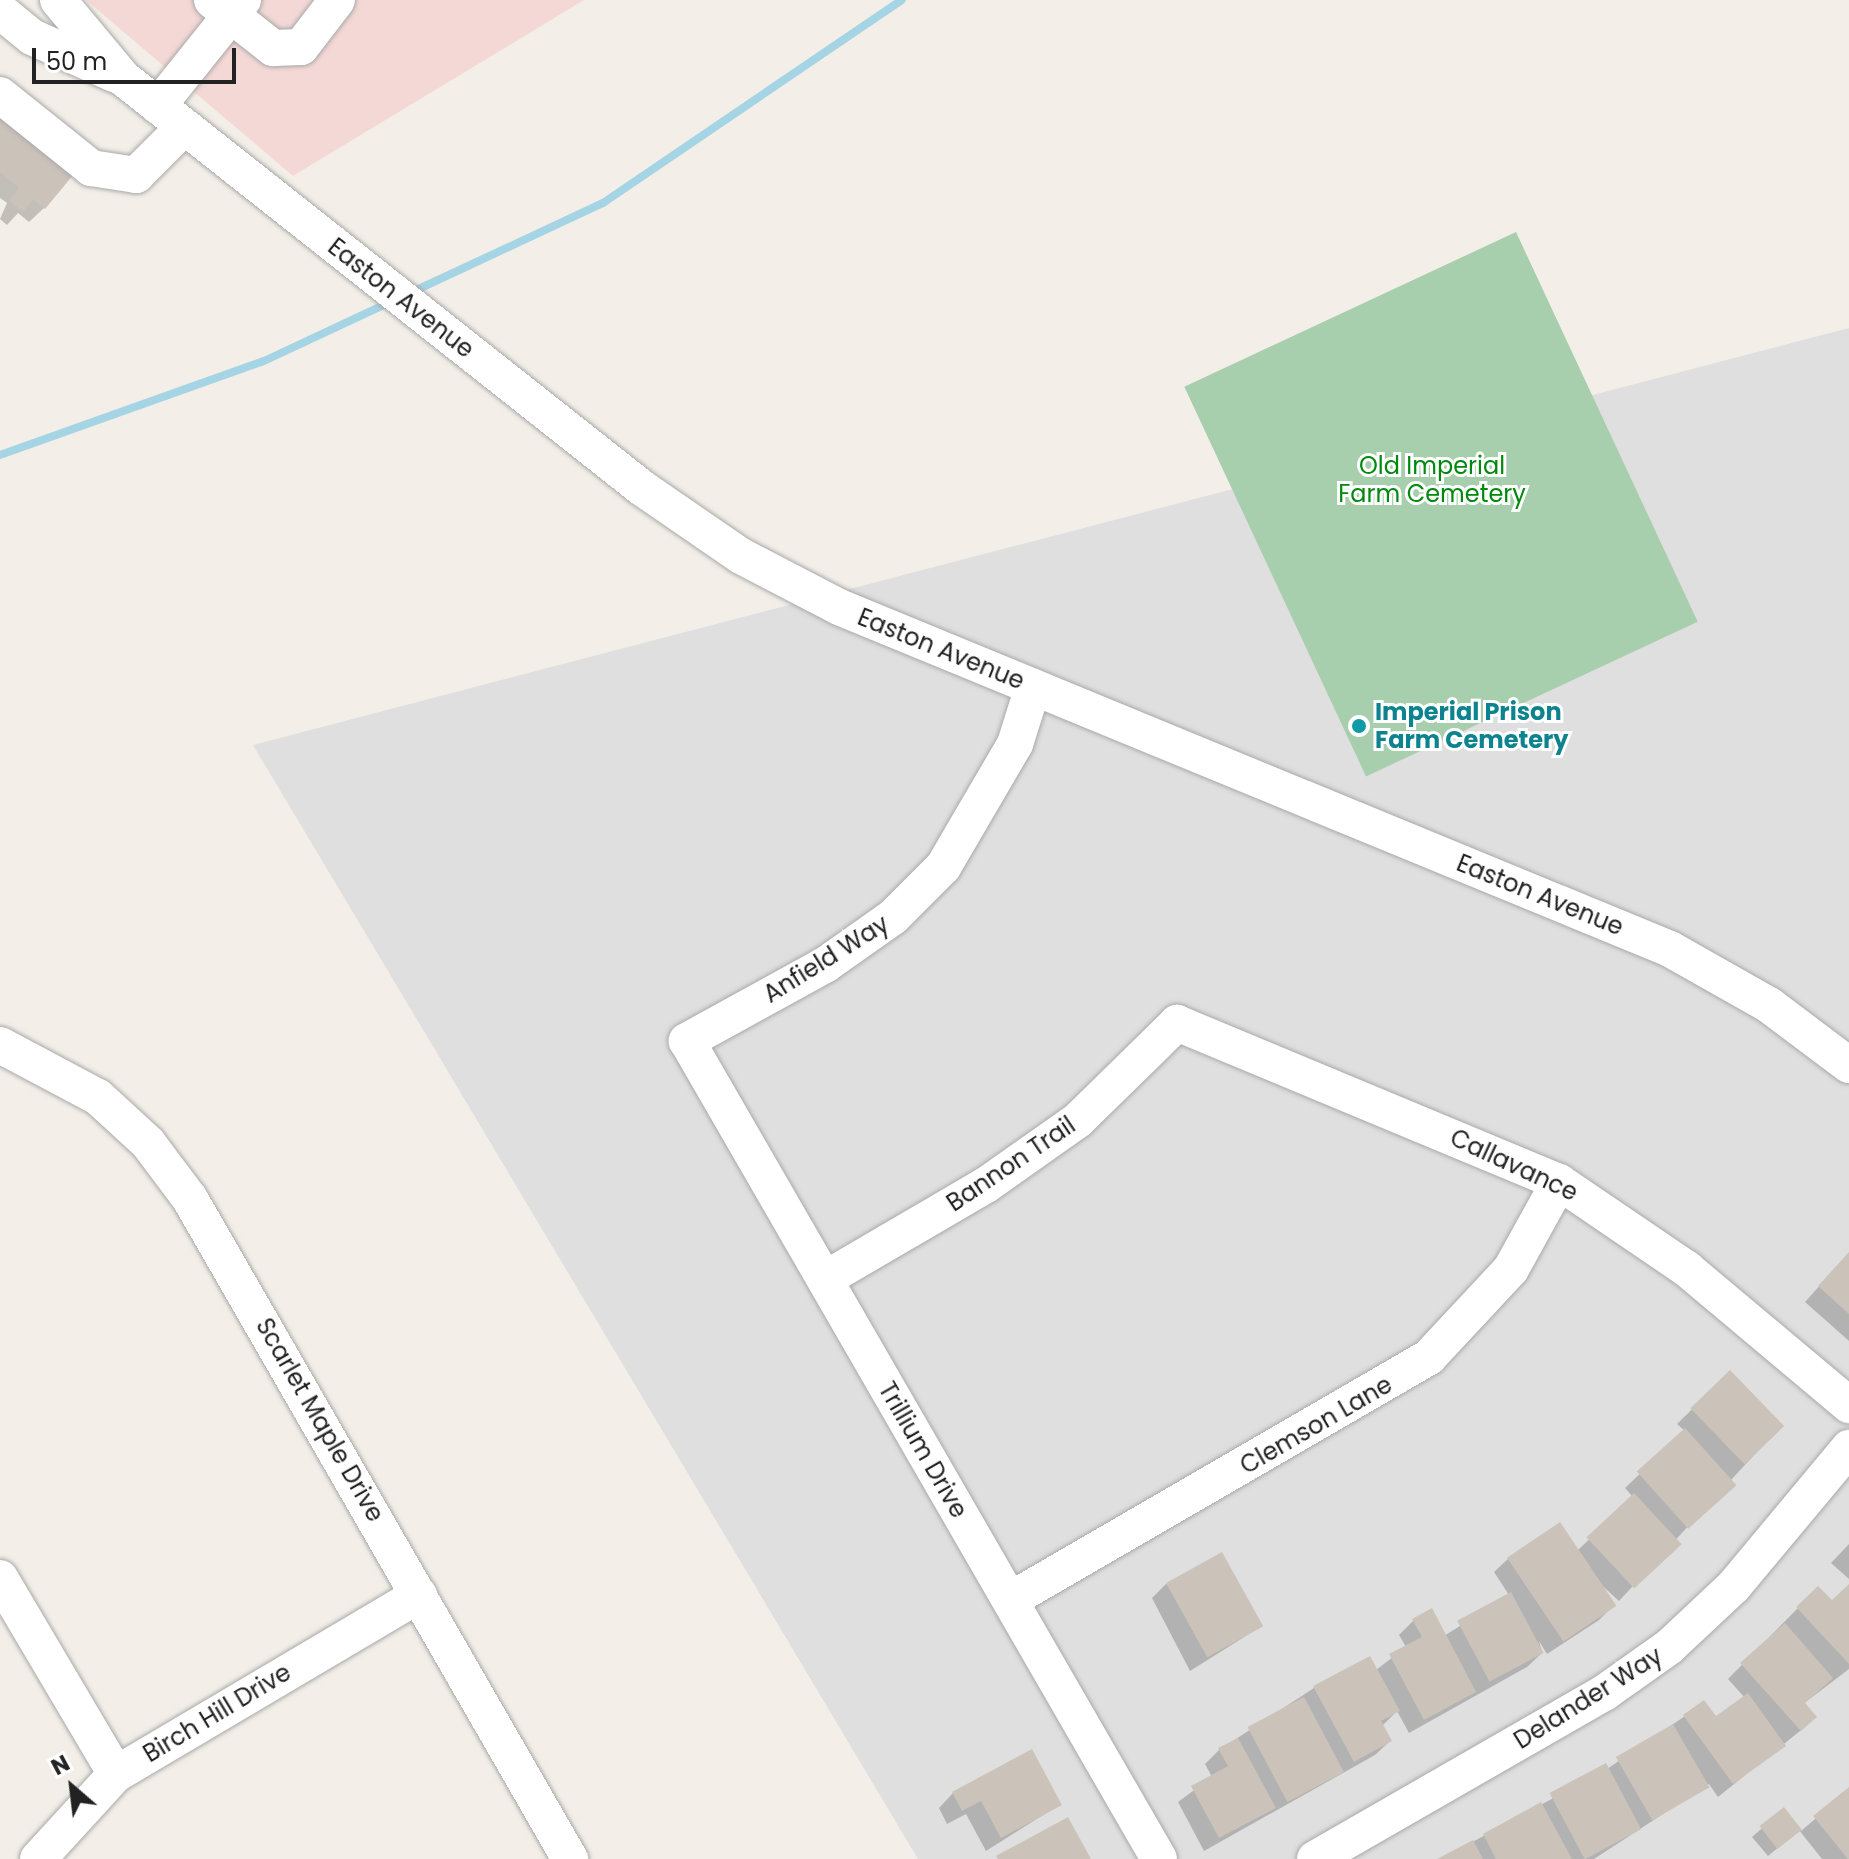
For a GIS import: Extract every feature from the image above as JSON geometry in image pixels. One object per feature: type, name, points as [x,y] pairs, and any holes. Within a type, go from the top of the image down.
[{"type":"street","name":"Easton Avenue","points":[[58,0],[123,78],[496,373],[741,556],[839,607],[1670,949],[1769,1005],[1849,1065]]},
{"type":"street","points":[[0,95],[91,168],[136,175],[171,117],[229,4],[273,48],[301,47],[337,0]]},
{"type":"street","name":"Easton Avenue","points":[[0,11],[32,37],[123,78]]},
{"type":"street","name":"Anfield Way","points":[[687,1041],[825,965],[893,917],[943,867],[1015,744],[1033,687]]},
{"type":"street","name":"Callavance","points":[[1177,1023],[1559,1182],[1687,1269],[1849,1405]]},
{"type":"street","name":"Bannon Trail","points":[[825,1279],[986,1185],[1078,1120],[1177,1023]]},
{"type":"street","name":"Trillium Drive","points":[[687,1041],[1159,1859]]},
{"type":"street","name":"Scarlet Maple Drive","points":[[0,1045],[60,1072],[148,1143],[190,1199],[570,1859]]},
{"type":"street","name":"Clemson Lane","points":[[1010,1600],[1429,1357],[1511,1269],[1559,1182]]},
{"type":"street","name":"Delander Way","points":[[1315,1859],[1604,1693],[1669,1647],[1734,1586],[1849,1448]]},
{"type":"street","points":[[0,1578],[116,1774]]},
{"type":"street","name":"Birch Hill Drive","points":[[38,1859],[116,1774],[419,1595]]},
{"type":"shaded area","points":[[86,0],[584,0],[293,176]]},
{"type":"shaded area","points":[[1849,328],[1849,1859],[918,1859],[253,745]]},
{"type":"green space","name":"Old Imperial Farm Cemetery","points":[[1516,232],[1698,622],[1366,776],[1184,387]]},
{"type":"building","points":[[0,114],[74,174],[45,209],[33,199],[23,212],[9,200],[19,188],[0,172]]},
{"type":"building","points":[[1849,1252],[1849,1314],[1818,1286]]},
{"type":"building","points":[[1730,1370],[1784,1426],[1745,1464],[1690,1408]]},
{"type":"building","points":[[1685,1428],[1737,1485],[1688,1529],[1637,1471]]},
{"type":"building","points":[[1634,1493],[1682,1544],[1634,1589],[1586,1537]]},
{"type":"building","points":[[1560,1522],[1616,1606],[1563,1642],[1507,1558]]},
{"type":"building","points":[[1222,1552],[1263,1626],[1207,1657],[1166,1583]]},
{"type":"building","points":[[1849,1584],[1849,1664],[1796,1607],[1818,1586],[1832,1600]]},
{"type":"building","points":[[1511,1592],[1543,1653],[1490,1682],[1457,1621]]},
{"type":"building","points":[[1432,1608],[1476,1692],[1424,1720],[1389,1654],[1422,1637],[1412,1619]]},
{"type":"building","points":[[1785,1623],[1833,1678],[1805,1703],[1817,1717],[1801,1731],[1740,1663]]},
{"type":"building","points":[[1370,1656],[1400,1711],[1381,1721],[1392,1741],[1354,1762],[1313,1686]]},
{"type":"building","points":[[1748,1693],[1786,1746],[1733,1784],[1683,1715],[1704,1700],[1716,1716]]},
{"type":"building","points":[[1304,1697],[1344,1772],[1287,1802],[1247,1727]]},
{"type":"building","points":[[1673,1724],[1710,1787],[1652,1820],[1616,1757]]},
{"type":"building","points":[[1238,1738],[1276,1808],[1219,1838],[1191,1786],[1228,1766],[1218,1748]]},
{"type":"building","points":[[1032,1749],[1062,1805],[1001,1838],[981,1801],[962,1811],[952,1792]]},
{"type":"building","points":[[1606,1763],[1641,1829],[1585,1859],[1549,1793]]},
{"type":"building","points":[[1849,1787],[1849,1859],[1848,1859],[1813,1816]]},
{"type":"building","points":[[1541,1802],[1572,1859],[1496,1859],[1483,1834]]},
{"type":"building","points":[[1784,1807],[1802,1830],[1777,1849],[1760,1826]]},
{"type":"building","points":[[1068,1817],[1091,1859],[998,1859],[996,1856]]},
{"type":"building","points":[[1473,1840],[1483,1859],[1437,1859]]},
{"type":"waterway","points":[[410,293],[603,203],[902,0]]},
{"type":"waterway","points":[[0,455],[264,361],[390,302]]},
{"type":"place","name":"Imperial Prison Farm Cemetery","points":[[1359,726]]}]
